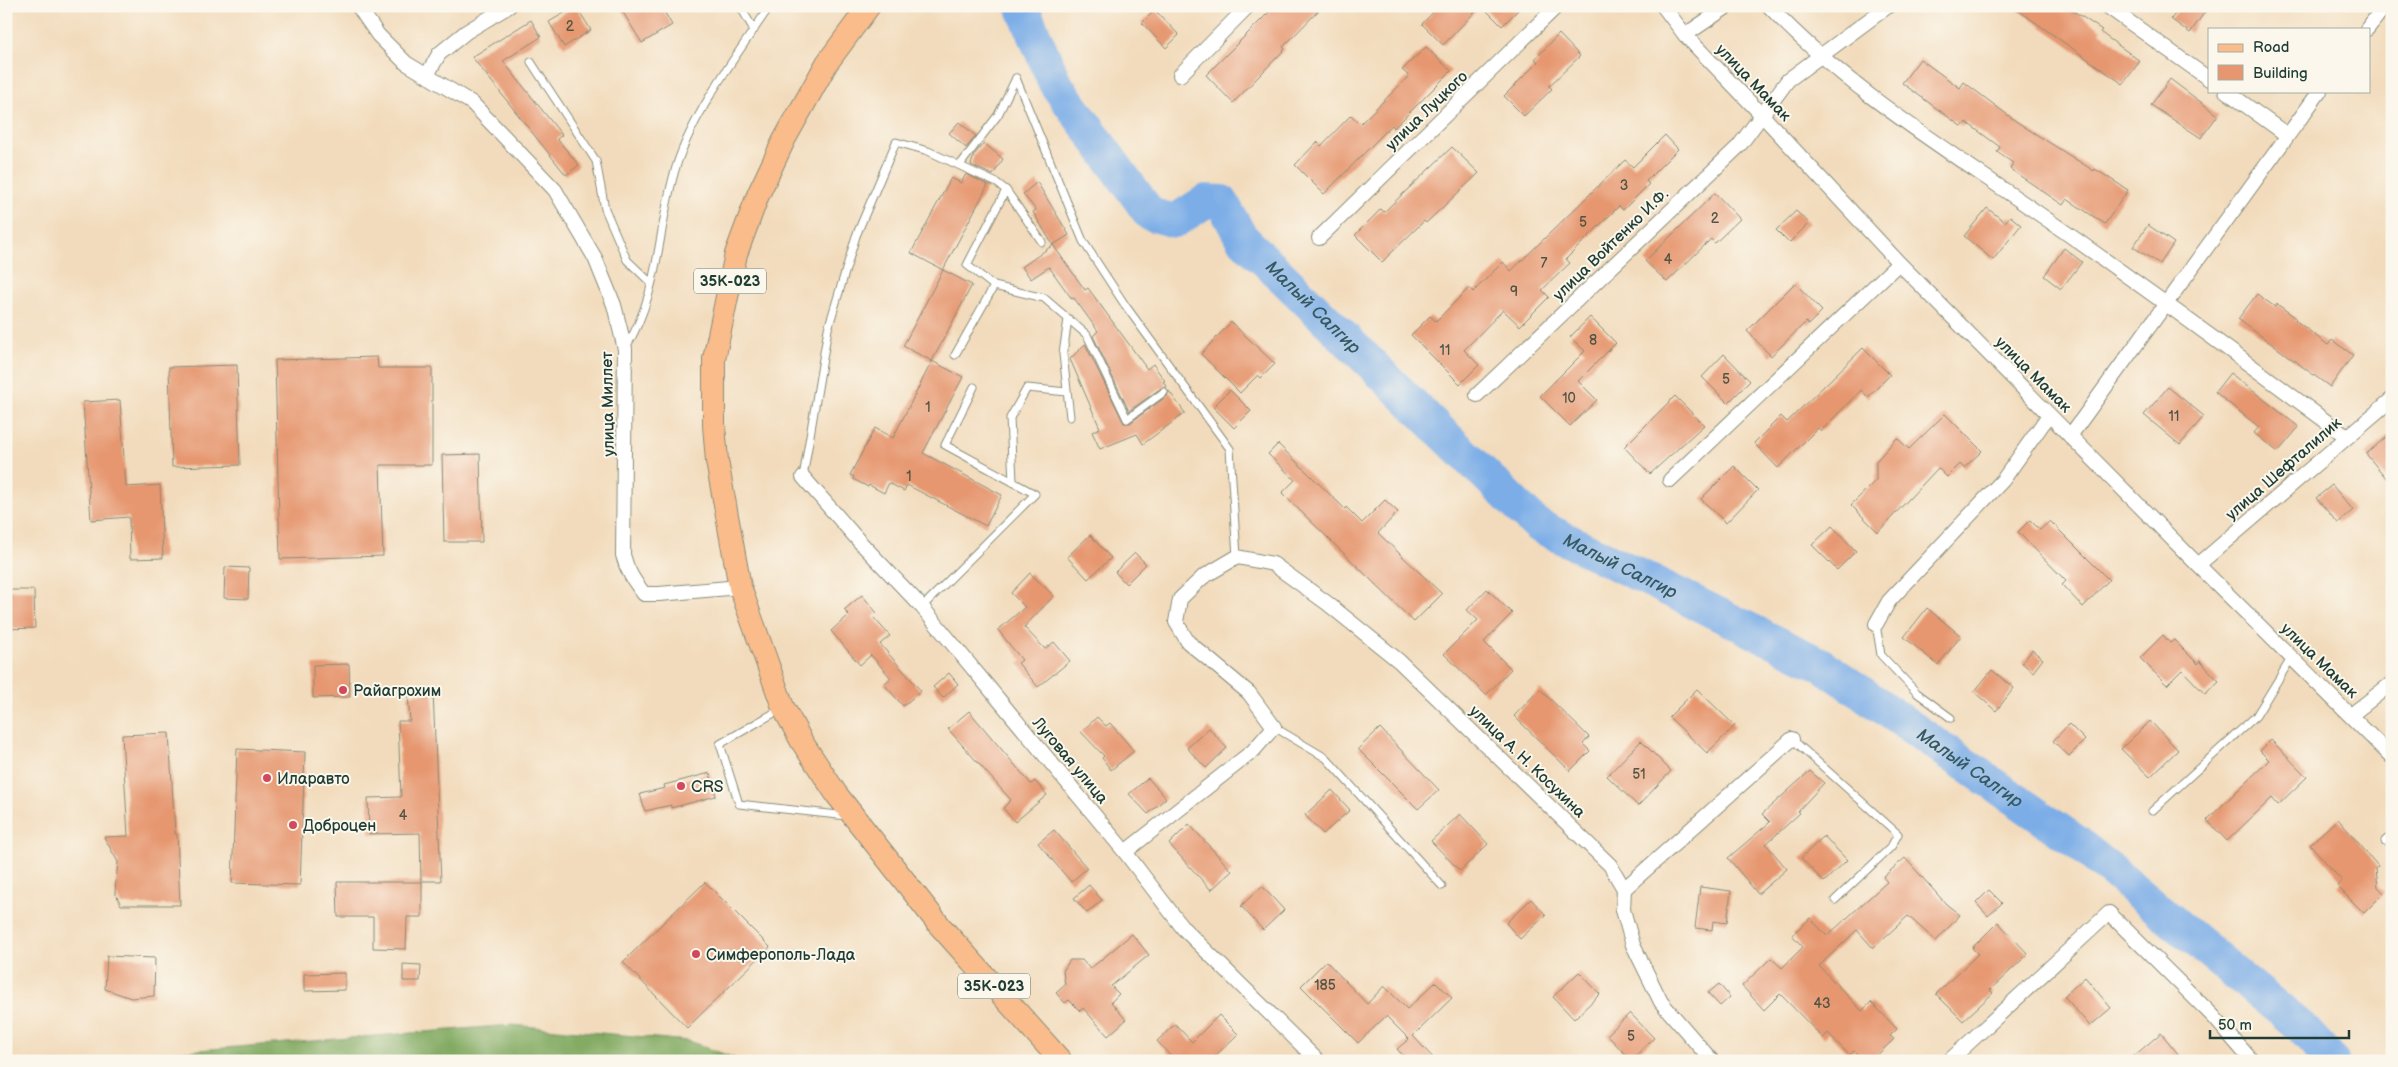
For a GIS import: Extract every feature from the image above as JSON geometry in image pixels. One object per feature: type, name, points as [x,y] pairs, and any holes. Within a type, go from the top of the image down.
[{"type":"main road","name":"35К-023","points":[[870,6],[827,63],[784,140],[758,195],[736,254],[714,359],[714,425],[717,461],[740,587],[783,707],[817,767],[853,817],[940,926],[1062,1061]]},
{"type":"street","name":"улица Миллет","points":[[358,6],[378,35],[406,63],[472,103],[556,190],[595,258],[614,305],[625,349],[623,555],[626,569],[644,594],[740,587]]},
{"type":"street","points":[[427,75],[439,54],[466,32],[508,6]]},
{"type":"street","points":[[1180,75],[1248,6]]},
{"type":"street","name":"улица Луцкого","points":[[1318,238],[1557,6]]},
{"type":"street","name":"улица Мамак","points":[[1663,6],[1684,35],[1761,114],[1899,262],[2198,565],[2392,757]]},
{"type":"street","points":[[1684,35],[1728,6]]},
{"type":"street","points":[[1769,6],[1797,37],[1822,55],[1870,97],[2167,303],[2347,437]]},
{"type":"street","name":"улица Войтенко И.Ф.","points":[[1477,395],[1739,146],[1788,80],[1888,6]]},
{"type":"street","points":[[2107,6],[2208,78]]},
{"type":"street","points":[[2369,28],[2384,6]]},
{"type":"street","points":[[2227,92],[2287,135]]},
{"type":"street","points":[[2070,436],[2319,92]]},
{"type":"street","points":[[1670,480],[1899,262]]},
{"type":"street","name":"улица Шефталилик","points":[[2198,565],[2392,399]]},
{"type":"street","points":[[1876,624],[1888,601],[2002,480],[2049,415]]},
{"type":"street","name":"Луговая улица","points":[[803,477],[859,541],[922,607],[1125,852],[1183,928],[1318,1061]]},
{"type":"street","points":[[1125,852],[1253,752],[1274,726],[1249,692],[1188,642],[1176,622],[1180,600],[1203,577],[1237,558]]},
{"type":"street","name":"улица А. Н. Косухина","points":[[1237,558],[1273,564],[1327,603],[1399,662],[1610,865],[1624,889]]},
{"type":"street","points":[[2351,715],[2392,683]]},
{"type":"street","points":[[1712,1061],[1661,1002],[1633,945],[1623,910],[1624,889],[1792,739]]},
{"type":"street","points":[[1949,1061],[2109,913],[2213,1016],[2252,1061]]},
{"type":"lane","points":[[740,6],[754,30]]},
{"type":"lane","points":[[625,349],[640,325],[651,284],[675,170],[684,145],[697,120],[770,6]]},
{"type":"lane","points":[[531,62],[596,161],[605,210],[627,260],[651,284]]},
{"type":"lane","points":[[960,165],[998,115],[1016,78],[1082,241],[1125,305],[1230,448],[1237,558]]},
{"type":"lane","points":[[803,477],[828,329],[856,236],[896,142],[928,151],[997,183],[1006,190],[1042,242]]},
{"type":"lane","points":[[1006,190],[967,265],[994,286],[1044,298],[1087,335],[1127,419],[1164,392]]},
{"type":"lane","points":[[955,355],[994,286]]},
{"type":"lane","points":[[1068,319],[1063,354],[1070,417]]},
{"type":"lane","points":[[922,607],[1035,494],[945,445],[974,388]]},
{"type":"lane","points":[[1013,482],[1010,418],[1027,388],[1067,392]]},
{"type":"lane","points":[[1876,624],[1881,655],[1917,693],[1951,718]]},
{"type":"lane","points":[[2152,811],[2256,716],[2292,657]]},
{"type":"lane","points":[[783,707],[720,744],[739,804],[853,817]]},
{"type":"lane","points":[[1274,726],[1326,758],[1442,886]]},
{"type":"lane","points":[[1792,739],[1898,834],[1890,847],[1835,900]]},
{"type":"lane","points":[[2385,841],[2392,835]]},
{"type":"green space","points":[[512,1025],[689,1041],[742,1061],[153,1061],[124,1056]]},
{"type":"building","points":[[576,6],[591,30],[564,47],[549,22]]},
{"type":"building","points":[[619,6],[661,6],[672,25],[642,43]]},
{"type":"building","points":[[1275,6],[1323,6],[1233,103],[1206,75]]},
{"type":"building","points":[[1439,6],[1481,6],[1443,45],[1422,24]]},
{"type":"building","points":[[1482,6],[1522,6],[1502,26]]},
{"type":"building","points":[[2012,6],[2066,6],[2102,30],[2100,32],[2140,61],[2123,84]]},
{"type":"building","points":[[2181,6],[2209,6],[2190,33],[2171,19]]},
{"type":"building","points":[[1155,10],[1179,35],[1166,48],[1142,23]]},
{"type":"building","points":[[531,20],[541,37],[503,61],[562,135],[557,139],[579,165],[566,175],[472,57]]},
{"type":"building","points":[[1559,34],[1580,56],[1549,86],[1552,89],[1524,116],[1504,96],[1538,62],[1535,59]]},
{"type":"building","points":[[1426,47],[1451,71],[1394,128],[1392,125],[1324,194],[1295,165],[1317,142],[1321,146],[1351,115],[1360,124],[1409,76],[1402,70]]},
{"type":"building","points":[[1920,59],[1960,88],[1964,82],[2017,122],[2094,171],[2095,169],[2128,190],[2105,224],[2067,199],[2063,205],[2010,169],[2013,163],[1997,152],[2000,147],[1966,122],[1962,127],[1902,83]]},
{"type":"building","points":[[2170,79],[2218,115],[2201,138],[2151,105]]},
{"type":"building","points":[[959,122],[976,136],[966,148],[949,133]]},
{"type":"building","points":[[1665,135],[1678,149],[1646,181],[1649,184],[1623,210],[1619,206],[1566,259],[1570,263],[1542,290],[1549,297],[1520,326],[1503,310],[1464,350],[1479,365],[1460,384],[1411,335],[1430,316],[1436,321],[1469,288],[1473,292],[1503,262],[1511,271],[1625,160],[1633,167]]},
{"type":"building","points":[[984,143],[1003,159],[993,175],[971,165],[974,155]]},
{"type":"building","points":[[1452,147],[1479,173],[1426,223],[1424,221],[1382,262],[1355,235],[1381,209],[1384,212]]},
{"type":"building","points":[[966,174],[988,185],[943,270],[911,253],[951,178],[961,183]]},
{"type":"building","points":[[1037,182],[1069,235],[1053,245],[1033,212],[1036,210],[1023,194]]},
{"type":"building","points":[[1715,193],[1740,219],[1715,243],[1711,239],[1667,282],[1645,261]]},
{"type":"building","points":[[1987,208],[2005,222],[2010,216],[2021,225],[1993,260],[1964,236]]},
{"type":"building","points":[[1796,211],[1809,223],[1789,243],[1776,230]]},
{"type":"building","points":[[2148,225],[2174,243],[2160,264],[2133,247]]},
{"type":"building","points":[[1053,245],[1085,290],[1088,288],[1147,369],[1153,364],[1165,381],[1163,382],[1167,387],[1161,388],[1129,411],[1093,336],[1098,331],[1074,298],[1072,299],[1049,267],[1031,279],[1022,267]]},
{"type":"building","points":[[2064,248],[2082,262],[2061,289],[2044,276]]},
{"type":"building","points":[[943,270],[972,285],[932,361],[903,346]]},
{"type":"building","points":[[1795,283],[1822,311],[1808,325],[1806,322],[1771,356],[1747,331]]},
{"type":"building","points":[[2257,294],[2275,307],[2277,304],[2328,345],[2332,340],[2353,355],[2330,387],[2238,319]]},
{"type":"building","points":[[1590,317],[1616,343],[1578,381],[1597,400],[1570,426],[1540,396],[1585,351],[1570,337]]},
{"type":"building","points":[[1231,322],[1275,364],[1261,378],[1258,375],[1240,393],[1201,354]]},
{"type":"building","points":[[1085,344],[1124,423],[1130,423],[1167,396],[1169,391],[1185,413],[1143,444],[1137,434],[1100,449],[1092,432],[1100,428],[1070,359]]},
{"type":"building","points":[[1863,348],[1890,375],[1868,397],[1861,390],[1821,431],[1818,428],[1778,468],[1754,443],[1781,416],[1787,422]]},
{"type":"building","points":[[1724,354],[1750,381],[1728,403],[1702,377]]},
{"type":"building","points":[[377,357],[378,368],[432,368],[432,465],[380,465],[383,556],[280,559],[275,360]]},
{"type":"building","points":[[932,361],[963,377],[923,453],[1002,495],[986,526],[907,485],[904,491],[889,483],[884,493],[869,485],[868,487],[853,479],[854,477],[850,475],[875,428],[893,438]]},
{"type":"building","points":[[237,365],[240,465],[172,467],[169,367]]},
{"type":"building","points":[[2230,373],[2299,427],[2278,452],[2254,433],[2259,427],[2215,392]]},
{"type":"building","points":[[2168,387],[2204,416],[2180,445],[2144,415]]},
{"type":"building","points":[[1230,390],[1251,411],[1234,428],[1213,407]]},
{"type":"building","points":[[1675,396],[1704,425],[1650,474],[1624,447]]},
{"type":"building","points":[[120,400],[126,487],[160,485],[163,558],[130,559],[129,517],[91,520],[83,402]]},
{"type":"building","points":[[1945,414],[1982,451],[1964,468],[1960,464],[1947,477],[1938,468],[1878,532],[1851,505],[1876,480],[1876,461],[1897,438],[1909,449]]},
{"type":"building","points":[[2392,432],[2392,485],[2366,454]]},
{"type":"building","points":[[1278,444],[1362,523],[1385,500],[1398,512],[1378,533],[1442,594],[1414,622],[1282,493],[1295,480],[1268,454]]},
{"type":"building","points":[[480,454],[482,542],[444,542],[442,455]]},
{"type":"building","points":[[1734,466],[1758,490],[1726,523],[1701,499]]},
{"type":"building","points":[[2332,485],[2353,510],[2338,523],[2316,498]]},
{"type":"building","points":[[2030,520],[2040,530],[2050,521],[2109,580],[2083,607],[2062,585],[2066,581],[2018,532]]},
{"type":"building","points":[[1832,526],[1856,551],[1837,570],[1812,545]]},
{"type":"building","points":[[1090,535],[1111,558],[1088,579],[1067,557]]},
{"type":"building","points":[[1135,553],[1146,564],[1126,584],[1115,572]]},
{"type":"building","points":[[225,567],[249,568],[248,599],[224,598]]},
{"type":"building","points":[[1030,573],[1054,596],[1024,627],[1045,649],[1054,642],[1070,661],[1038,687],[1018,663],[1022,660],[998,630],[1025,607],[1011,593]]},
{"type":"building","points":[[1487,589],[1512,613],[1484,642],[1511,669],[1486,695],[1444,654],[1478,620],[1467,610]]},
{"type":"building","points":[[6,590],[34,590],[35,628],[6,629]]},
{"type":"building","points":[[862,595],[877,613],[873,617],[890,636],[880,644],[921,691],[903,706],[884,684],[891,678],[871,655],[860,665],[831,631],[849,615],[844,610]]},
{"type":"building","points":[[1927,608],[1961,636],[1938,665],[1904,637]]},
{"type":"building","points":[[2163,635],[2170,643],[2174,640],[2198,664],[2200,661],[2219,681],[2205,694],[2182,670],[2167,685],[2140,658]]},
{"type":"building","points":[[2032,650],[2043,659],[2033,672],[2022,663]]},
{"type":"building","points":[[349,664],[350,697],[313,698],[313,665]]},
{"type":"building","points":[[1992,670],[2014,688],[1996,711],[1974,692]]},
{"type":"building","points":[[949,673],[958,684],[943,698],[933,687]]},
{"type":"building","points":[[1540,689],[1589,737],[1583,744],[1590,751],[1570,771],[1514,716]]},
{"type":"building","points":[[1697,689],[1735,726],[1707,753],[1669,717]]},
{"type":"building","points":[[433,692],[441,881],[421,881],[420,833],[369,834],[368,798],[401,797],[398,721],[410,721],[408,695]]},
{"type":"building","points":[[969,711],[1031,784],[1035,781],[1047,795],[1015,822],[1003,808],[1011,800],[948,729]]},
{"type":"building","points":[[1097,717],[1106,726],[1110,723],[1134,751],[1111,770],[1102,758],[1104,756],[1081,732]]},
{"type":"building","points":[[2150,721],[2178,750],[2150,777],[2121,749]]},
{"type":"building","points":[[2069,724],[2085,740],[2069,756],[2053,741]]},
{"type":"building","points":[[1209,728],[1227,748],[1206,768],[1187,748]]},
{"type":"building","points":[[1380,728],[1439,790],[1418,809],[1358,749]]},
{"type":"building","points":[[169,733],[175,834],[177,834],[180,905],[121,905],[115,892],[118,862],[104,837],[128,836],[122,735]]},
{"type":"building","points":[[2271,740],[2307,777],[2278,805],[2272,798],[2227,841],[2207,820],[2269,760],[2260,751]]},
{"type":"building","points":[[1641,741],[1671,771],[1638,806],[1607,776]]},
{"type":"building","points":[[237,749],[305,752],[300,885],[232,883]]},
{"type":"building","points":[[1810,771],[1824,783],[1798,811],[1800,813],[1766,844],[1787,869],[1758,894],[1728,858],[1770,822],[1762,814]]},
{"type":"building","points":[[710,773],[716,796],[671,808],[671,805],[645,811],[640,794],[665,788],[664,785]]},
{"type":"building","points":[[1148,778],[1166,798],[1148,814],[1129,794]]},
{"type":"building","points":[[1332,790],[1350,810],[1323,834],[1305,815]]},
{"type":"building","points":[[1460,814],[1488,844],[1460,871],[1431,841]]},
{"type":"building","points":[[2338,819],[2378,866],[2376,869],[2378,887],[2384,893],[2364,913],[2337,886],[2342,881],[2310,844]]},
{"type":"building","points":[[1189,824],[1232,871],[1211,890],[1169,844]]},
{"type":"building","points":[[1054,830],[1087,868],[1071,882],[1038,843]]},
{"type":"building","points":[[1824,836],[1847,860],[1824,882],[1801,858]]},
{"type":"building","points":[[1905,858],[1946,904],[1960,915],[1936,941],[1908,916],[1873,948],[1857,930],[1819,966],[1862,1011],[1871,1002],[1897,1029],[1890,1036],[1894,1039],[1871,1061],[1864,1061],[1854,1051],[1849,1055],[1828,1033],[1823,1038],[1780,994],[1764,1010],[1742,986],[1771,958],[1782,968],[1803,947],[1792,935],[1810,918],[1827,936],[1887,882],[1883,877]]},
{"type":"building","points":[[337,882],[422,882],[422,917],[407,917],[406,949],[373,948],[373,917],[338,917]]},
{"type":"building","name":"Симферополь-Лада","points":[[705,882],[770,947],[687,1028],[623,962]]},
{"type":"building","points":[[1089,885],[1102,900],[1087,913],[1074,898]]},
{"type":"building","points":[[1262,886],[1284,910],[1263,930],[1241,906]]},
{"type":"building","points":[[1700,887],[1731,891],[1727,923],[1713,921],[1712,930],[1695,928]]},
{"type":"building","points":[[1989,890],[2002,903],[1988,916],[1976,903]]},
{"type":"building","points":[[1531,899],[1546,915],[1520,939],[1506,923]]},
{"type":"building","points":[[1998,922],[2028,954],[1990,990],[1993,993],[1963,1021],[1936,994],[1978,954],[1972,948]]},
{"type":"building","points":[[1132,934],[1149,955],[1111,986],[1119,994],[1111,1002],[1126,1020],[1108,1036],[1083,1008],[1080,1011],[1069,1000],[1065,1003],[1056,993],[1065,985],[1063,971],[1070,960],[1082,960],[1090,969]]},
{"type":"building","points":[[107,956],[155,958],[154,996],[131,998],[105,989]]},
{"type":"building","points":[[1326,961],[1367,1004],[1384,986],[1407,1009],[1436,982],[1452,998],[1413,1036],[1436,1061],[1408,1061],[1397,1049],[1409,1039],[1386,1016],[1358,1043],[1301,986]]},
{"type":"building","points":[[403,964],[421,965],[420,981],[403,981]]},
{"type":"building","points":[[1579,972],[1600,994],[1574,1019],[1553,997]]},
{"type":"building","points":[[345,973],[345,990],[304,991],[304,974]]},
{"type":"building","points":[[2085,977],[2111,1008],[2090,1026],[2064,996]]},
{"type":"building","points":[[1719,984],[1730,997],[1720,1006],[1708,993]]},
{"type":"building","points":[[1630,1013],[1654,1038],[1631,1060],[1607,1035]]},
{"type":"building","points":[[1219,1015],[1238,1034],[1210,1061],[1175,1061],[1157,1041],[1175,1024],[1192,1042]]},
{"type":"building","points":[[2161,1033],[2184,1061],[2128,1061]]},
{"type":"waterway","name":"Малый Салгир","points":[[1022,6],[1055,83],[1150,214],[1175,221],[1206,201],[1222,202],[1241,237],[1537,525],[1822,665],[2078,843],[2302,1028],[2332,1061]]},
{"type":"place","name":"Райагрохим","points":[[343,690]]},
{"type":"place","name":"Иларавто","points":[[267,778]]},
{"type":"place","name":"CRS","points":[[681,786]]},
{"type":"place","name":"Доброцен","points":[[293,825]]},
{"type":"place","name":"Симферополь-Лада","points":[[696,954]]}]
